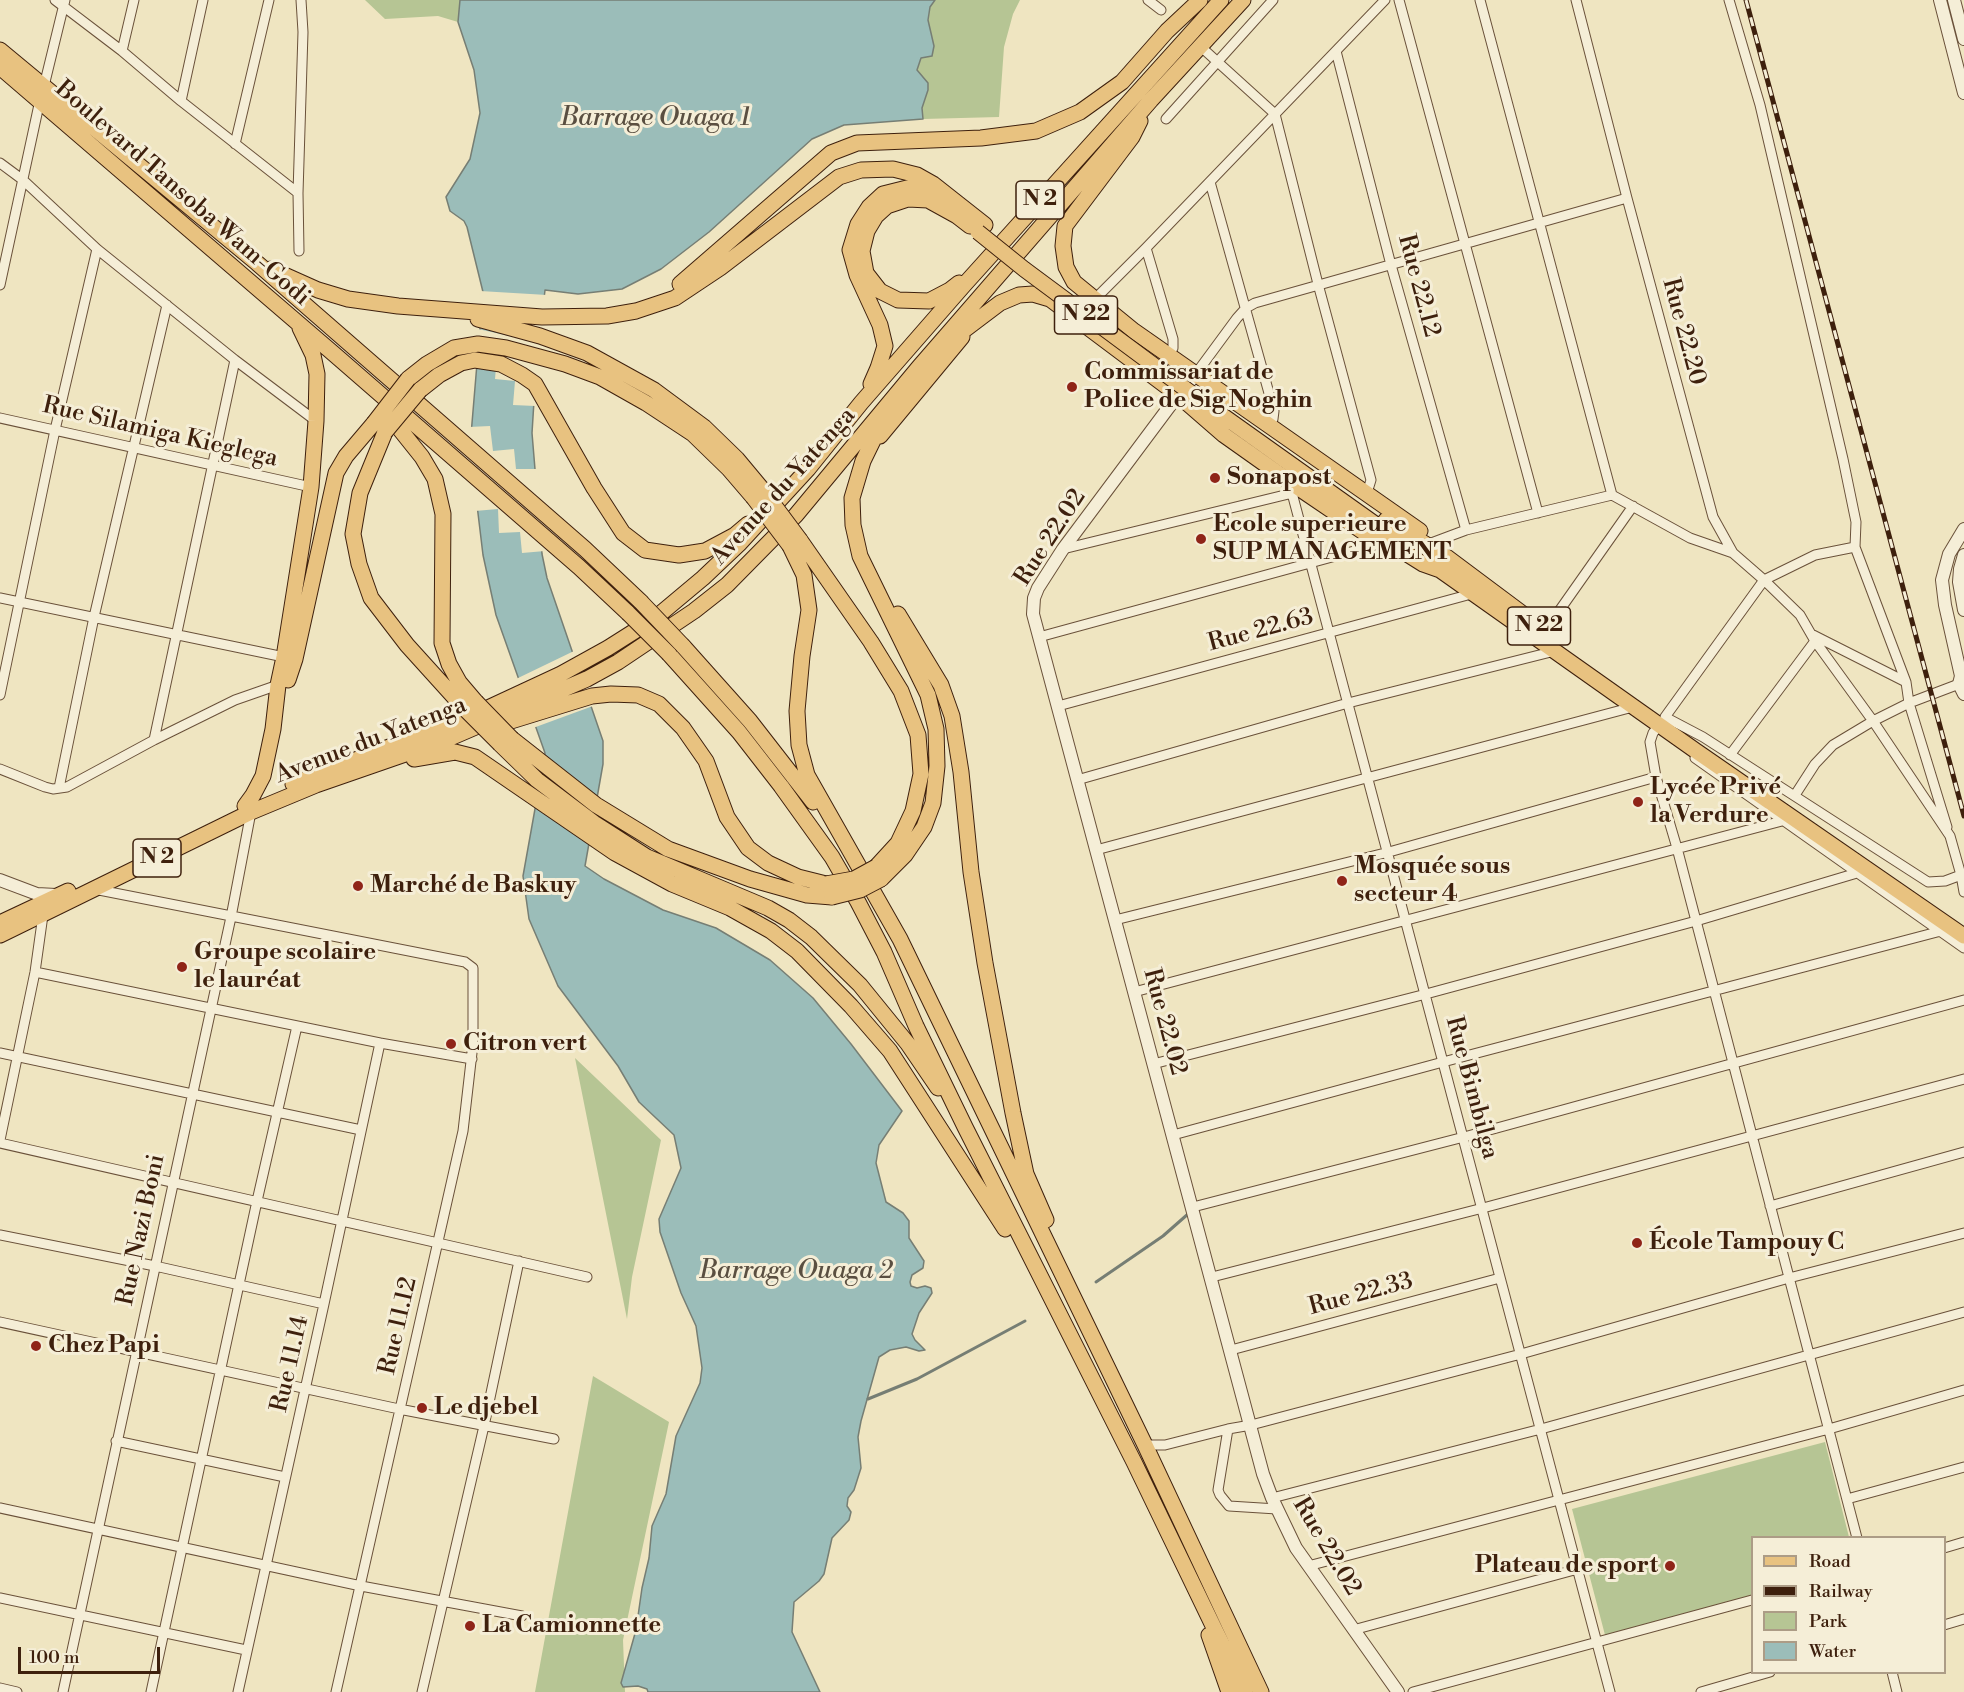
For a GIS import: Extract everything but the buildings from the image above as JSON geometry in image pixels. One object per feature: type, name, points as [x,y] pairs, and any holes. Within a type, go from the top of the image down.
[{"type":"main road","points":[[636,311],[671,291],[699,269],[831,153],[857,143],[981,138],[1036,131],[1080,112],[1122,82],[1167,31],[1200,0]]},
{"type":"main road","name":"Avenue du Yatenga","points":[[0,935],[94,889],[312,775],[475,714],[525,704],[579,664],[660,614],[703,579],[785,495],[861,403],[989,257],[1221,0]]},
{"type":"main road","name":"Avenue du Yatenga","points":[[0,923],[248,809],[443,741],[586,679],[618,662],[694,612],[727,585],[796,515],[919,367],[1151,100],[1244,0]]},
{"type":"main road","name":"Boulevard Tansoba Wam-Godi","points":[[0,50],[42,93],[357,374]]},
{"type":"main road","name":"Boulevard Tansoba Wam-Godi","points":[[0,68],[42,93],[257,263],[585,549],[683,646],[750,721],[846,845]]},
{"type":"main road","points":[[506,741],[540,762],[596,805],[668,849],[750,879],[807,895],[829,891],[854,879],[879,873],[905,855],[924,827],[933,803],[937,766],[936,729],[928,695],[860,556],[853,525],[852,498],[863,461],[882,423],[919,367],[976,320],[1000,303],[1019,295],[1033,294],[1050,299],[1178,395],[1224,435],[1298,492],[1362,531],[1388,542],[1423,564],[1444,564],[1434,542],[1134,331],[1074,282],[1066,267],[1063,246],[1065,226],[1132,137],[1151,100]]},
{"type":"main road","points":[[257,263],[318,290],[348,299],[481,316],[607,316],[636,311],[675,298],[720,268],[839,177],[861,170],[893,169],[917,175],[958,203],[981,229]]},
{"type":"main road","points":[[861,403],[878,368],[885,346],[880,325],[857,275],[850,250],[858,224],[869,207],[884,194],[911,187],[931,191],[958,203]]},
{"type":"main road","points":[[981,229],[928,200],[908,199],[887,206],[876,216],[867,231],[862,251],[866,273],[880,291],[898,300],[929,301],[950,290],[989,257]]},
{"type":"main road","name":"N 22","points":[[981,229],[1024,269],[1195,396],[1545,631],[1662,721],[1964,936]]},
{"type":"main road","points":[[481,316],[587,353],[654,390],[704,426],[736,459],[758,493],[871,642],[901,691],[918,735],[921,774],[913,811],[898,843],[879,873]]},
{"type":"main road","points":[[863,461],[882,433],[976,320]]},
{"type":"main road","points":[[273,729],[278,685],[311,487],[316,421],[317,374],[313,355],[298,323]]},
{"type":"main road","points":[[758,493],[693,434],[646,403],[600,377],[540,357],[506,348],[478,344],[454,348],[427,364],[408,379],[379,427],[360,493],[353,534],[359,564],[371,598],[407,645],[506,741],[537,780],[593,831],[642,870],[730,908],[771,931],[797,951],[851,1006],[890,1051],[999,1216],[1047,1309],[1086,1367]]},
{"type":"main road","points":[[248,809],[263,776],[273,729],[295,659],[336,473],[346,456],[439,375],[461,363],[475,360],[488,361],[510,368],[535,384],[594,488],[623,533],[645,550],[680,555],[705,551],[735,535],[785,495]]},
{"type":"main road","points":[[357,374],[546,538],[669,654],[739,732],[832,857],[884,952],[916,1026],[1183,1561],[1245,1692]]},
{"type":"main road","points":[[357,374],[422,458],[435,479],[443,514],[442,643],[449,664],[470,705]]},
{"type":"main road","points":[[795,543],[804,575],[809,610],[797,711],[799,745],[807,775],[904,949],[1145,1445],[1261,1692]]},
{"type":"main road","points":[[860,556],[913,636],[941,685],[952,716],[961,772],[971,872],[985,963],[1026,1174],[1082,1303],[1105,1364]]},
{"type":"main road","name":"N 22","points":[[1444,564],[1475,594],[1633,706],[1662,721],[1964,927]]},
{"type":"main road","points":[[525,704],[611,694],[638,695],[659,704],[683,728],[706,761],[727,817],[748,848],[768,863],[829,891]]},
{"type":"main road","points":[[375,765],[455,752],[475,757],[537,800],[593,831],[647,857],[768,908],[789,920],[860,985],[901,1036],[965,1126]]},
{"type":"main road","points":[[1183,1561],[1229,1692]]},
{"type":"street","points":[[55,0],[65,4],[298,193]]},
{"type":"street","points":[[122,51],[134,0]]},
{"type":"street","points":[[181,100],[203,0]]},
{"type":"street","points":[[236,144],[269,0]]},
{"type":"street","points":[[299,251],[298,193],[303,32],[301,0]]},
{"type":"street","points":[[1148,0],[1161,10]]},
{"type":"street","points":[[1166,119],[1273,0]]},
{"type":"street","points":[[1095,299],[1385,0]]},
{"type":"street","points":[[1400,0],[1538,513]]},
{"type":"street","points":[[1480,0],[1612,495]]},
{"type":"street","name":"Rue 22.20","points":[[1576,0],[1713,517],[1733,553],[1800,615],[1950,836]]},
{"type":"street","points":[[1729,0],[1760,105],[1843,459],[1856,522],[1855,547],[1906,682],[1909,703],[1950,836],[1964,892]]},
{"type":"street","points":[[1940,0],[1964,93]]},
{"type":"street","points":[[1954,0],[1964,39]]},
{"type":"street","points":[[0,285],[42,93],[65,4]]},
{"type":"street","points":[[1200,46],[1275,114],[1371,480],[1367,493]]},
{"type":"street","name":"Rue 22.12","points":[[1335,51],[1391,265],[1466,530]]},
{"type":"street","points":[[0,163],[22,180],[97,249],[235,360],[316,421]]},
{"type":"street","points":[[1210,182],[1274,411],[1269,426]]},
{"type":"street","points":[[1195,375],[1246,308],[1255,303],[1627,198]]},
{"type":"street","points":[[0,695],[55,430],[97,249]]},
{"type":"street","points":[[1146,249],[1173,339],[1173,348],[1168,355]]},
{"type":"street","points":[[59,789],[94,617],[167,305]]},
{"type":"street","points":[[154,740],[235,360]]},
{"type":"street","name":"Rue 22.02","points":[[1195,375],[1064,549],[1038,588],[1034,598],[1033,614],[1263,1474],[1296,1548],[1398,1692]]},
{"type":"street","name":"Rue Silamiga Kieglega","points":[[0,418],[311,487]]},
{"type":"street","points":[[1064,549],[1298,492]]},
{"type":"street","name":"Rue Bimbilga","points":[[1298,492],[1312,563],[1348,703],[1610,1692]]},
{"type":"street","points":[[1434,542],[1466,530],[1612,495],[1704,545],[1733,553]]},
{"type":"street","points":[[1545,631],[1633,506]]},
{"type":"street","points":[[1795,795],[1815,765],[1833,745],[1872,721],[1909,703],[1962,682],[1945,605],[1942,580],[1949,554],[1964,529]]},
{"type":"street","points":[[1039,637],[1388,542]]},
{"type":"street","points":[[1855,547],[1815,555],[1764,580],[1653,733],[1650,742],[1656,777],[1677,848],[1856,1536]]},
{"type":"street","points":[[1964,555],[1959,582],[1964,610]]},
{"type":"street","name":"Rue 22.63","points":[[1058,706],[1475,594]]},
{"type":"street","points":[[0,598],[284,657]]},
{"type":"street","points":[[1730,755],[1814,638],[1906,682]]},
{"type":"street","points":[[1077,780],[1348,703],[1556,651]]},
{"type":"street","points":[[0,769],[45,787],[59,789],[73,785],[154,740],[235,700],[278,685]]},
{"type":"street","points":[[1096,850],[1633,706]]},
{"type":"street","points":[[1662,721],[1703,737],[1928,882],[1945,881],[1961,875]]},
{"type":"street","points":[[1662,721],[1710,771],[1964,948]]},
{"type":"street","points":[[1115,920],[1389,852],[1656,777]]},
{"type":"street","name":"Rue Nazi Boni","points":[[63,1692],[231,917],[248,809]]},
{"type":"street","points":[[1134,992],[1782,821]]},
{"type":"street","points":[[1153,1064],[1426,994],[1696,921],[1857,873]]},
{"type":"street","points":[[0,880],[32,896],[33,900],[27,910]]},
{"type":"street","points":[[94,889],[231,917]]},
{"type":"street","points":[[27,892],[58,895]]},
{"type":"street","points":[[43,915],[35,972],[0,1142],[587,1277]]},
{"type":"street","name":"Rue 11.12","points":[[231,917],[465,962],[472,965],[474,970],[472,1059],[463,1131],[336,1692]]},
{"type":"street","points":[[1173,1135],[1941,931]]},
{"type":"street","points":[[35,972],[380,1043],[472,1059]]},
{"type":"street","points":[[1193,1208],[1464,1137],[1964,1000]]},
{"type":"street","points":[[151,1692],[297,1026]]},
{"type":"street","name":"Rue 11.14","points":[[238,1692],[380,1043]]},
{"type":"street","points":[[0,1053],[361,1130]]},
{"type":"street","points":[[1212,1277],[1483,1208],[1964,1079]]},
{"type":"street","points":[[1770,1206],[1964,1152]]},
{"type":"street","points":[[1145,1445],[1165,1445],[1251,1425],[1521,1354],[1789,1278],[1964,1233]]},
{"type":"street","points":[[0,1235],[155,1266],[324,1304]]},
{"type":"street","points":[[422,1692],[484,1426],[519,1261]]},
{"type":"street","name":"Rue 22.33","points":[[1231,1350],[1500,1278]]},
{"type":"street","points":[[1228,1429],[1218,1490],[1220,1495],[1229,1506],[1274,1503],[1964,1312]]},
{"type":"street","points":[[0,1322],[399,1409],[554,1439]]},
{"type":"street","points":[[1308,1566],[1829,1429],[1964,1390]]},
{"type":"street","points":[[117,1441],[285,1477]]},
{"type":"street","points":[[1847,1499],[1964,1467]]},
{"type":"street","points":[[0,1508],[361,1586],[522,1616]]},
{"type":"street","points":[[1946,1547],[1964,1542]]},
{"type":"street","points":[[1353,1630],[1578,1569]]},
{"type":"street","points":[[0,1598],[246,1650]]},
{"type":"street","points":[[1413,1692],[1751,1600]]},
{"type":"street","points":[[1946,1624],[1964,1619]]},
{"type":"street","points":[[1701,1692],[1763,1674]]},
{"type":"street","points":[[1892,1674],[1897,1692]]},
{"type":"street","points":[[0,1688],[17,1692]]},
{"type":"green space","points":[[365,0],[460,0],[458,22],[438,16],[385,19]]},
{"type":"green space","points":[[935,0],[1020,0],[1013,14],[1004,47],[999,117],[923,119],[922,108],[928,90],[917,70],[921,58],[934,46],[928,20],[930,7]]},
{"type":"green space","points":[[575,1058],[661,1140],[632,1277],[627,1319]]},
{"type":"green space","points":[[593,1376],[669,1422],[623,1640],[625,1692],[535,1692]]},
{"type":"green space","name":"Plateau de sport","points":[[1825,1442],[1849,1536],[1751,1536],[1751,1595],[1605,1635],[1572,1509]]},
{"type":"water","points":[[460,0],[935,0],[930,7],[928,20],[934,46],[932,56],[921,58],[917,70],[928,83],[922,108],[923,119],[844,125],[812,139],[709,232],[661,269],[622,289],[578,294],[545,290],[536,369],[532,433],[542,554],[547,578],[603,741],[603,764],[585,866],[604,879],[663,910],[716,928],[770,960],[813,998],[902,1111],[879,1145],[876,1163],[886,1202],[903,1213],[909,1221],[909,1238],[924,1261],[923,1268],[912,1275],[910,1282],[911,1286],[917,1288],[925,1286],[931,1288],[932,1293],[919,1313],[912,1334],[925,1350],[919,1351],[906,1347],[890,1350],[879,1357],[858,1437],[861,1468],[854,1490],[848,1498],[847,1506],[851,1512],[849,1520],[832,1538],[824,1574],[794,1602],[792,1632],[820,1692],[648,1692],[647,1689],[638,1686],[623,1687],[621,1683],[636,1630],[649,1558],[652,1526],[666,1494],[676,1436],[700,1383],[702,1368],[696,1326],[681,1293],[660,1232],[659,1219],[681,1168],[674,1135],[639,1102],[618,1066],[558,986],[529,919],[523,876],[545,753],[496,615],[483,555],[471,435],[483,292],[467,227],[464,221],[450,211],[446,197],[470,159],[480,113],[474,70],[458,22]]},
{"type":"pier","points":[[480,291],[547,295],[541,340],[478,323]]},
{"type":"pier","points":[[478,329],[541,343],[535,406],[513,405],[515,381],[495,379],[496,367],[474,365]]},
{"type":"pier","points":[[490,426],[493,451],[514,449],[516,469],[538,469],[545,551],[522,553],[520,532],[499,533],[498,509],[475,511],[469,427]]},
{"type":"pier","points":[[574,651],[593,706],[533,728],[516,679]]},
{"type":"waterway","points":[[1096,1282],[1163,1236],[1188,1214]]},
{"type":"waterway","points":[[868,1399],[917,1379],[1025,1321]]},
{"type":"railway","points":[[1746,0],[1964,816]]},
{"type":"place","name":"Commissariat de Police de Sig Noghin","points":[[1072,387]]},
{"type":"place","name":"Sonapost","points":[[1215,478]]},
{"type":"place","name":"Ecole superieure SUP MANAGEMENT","points":[[1201,539]]},
{"type":"place","name":"Lycée Privé la Verdure","points":[[1638,802]]},
{"type":"place","name":"Mosquée sous secteur 4","points":[[1342,881]]},
{"type":"place","name":"Marché de Baskuy","points":[[358,886]]},
{"type":"place","name":"Groupe scolaire le lauréat","points":[[182,967]]},
{"type":"place","name":"Citron vert","points":[[451,1044]]},
{"type":"place","name":"École Tampouy C","points":[[1637,1243]]},
{"type":"place","name":"Chez Papi","points":[[36,1346]]},
{"type":"place","name":"Le djebel","points":[[422,1408]]},
{"type":"place","name":"Plateau de sport","points":[[1670,1566]]},
{"type":"place","name":"La Camionnette","points":[[470,1626]]},
{"type":"water label","name":"Barrage Ouaga 1","points":[[655,119]]},
{"type":"water label","name":"Barrage Ouaga 2","points":[[796,1272]]}]
